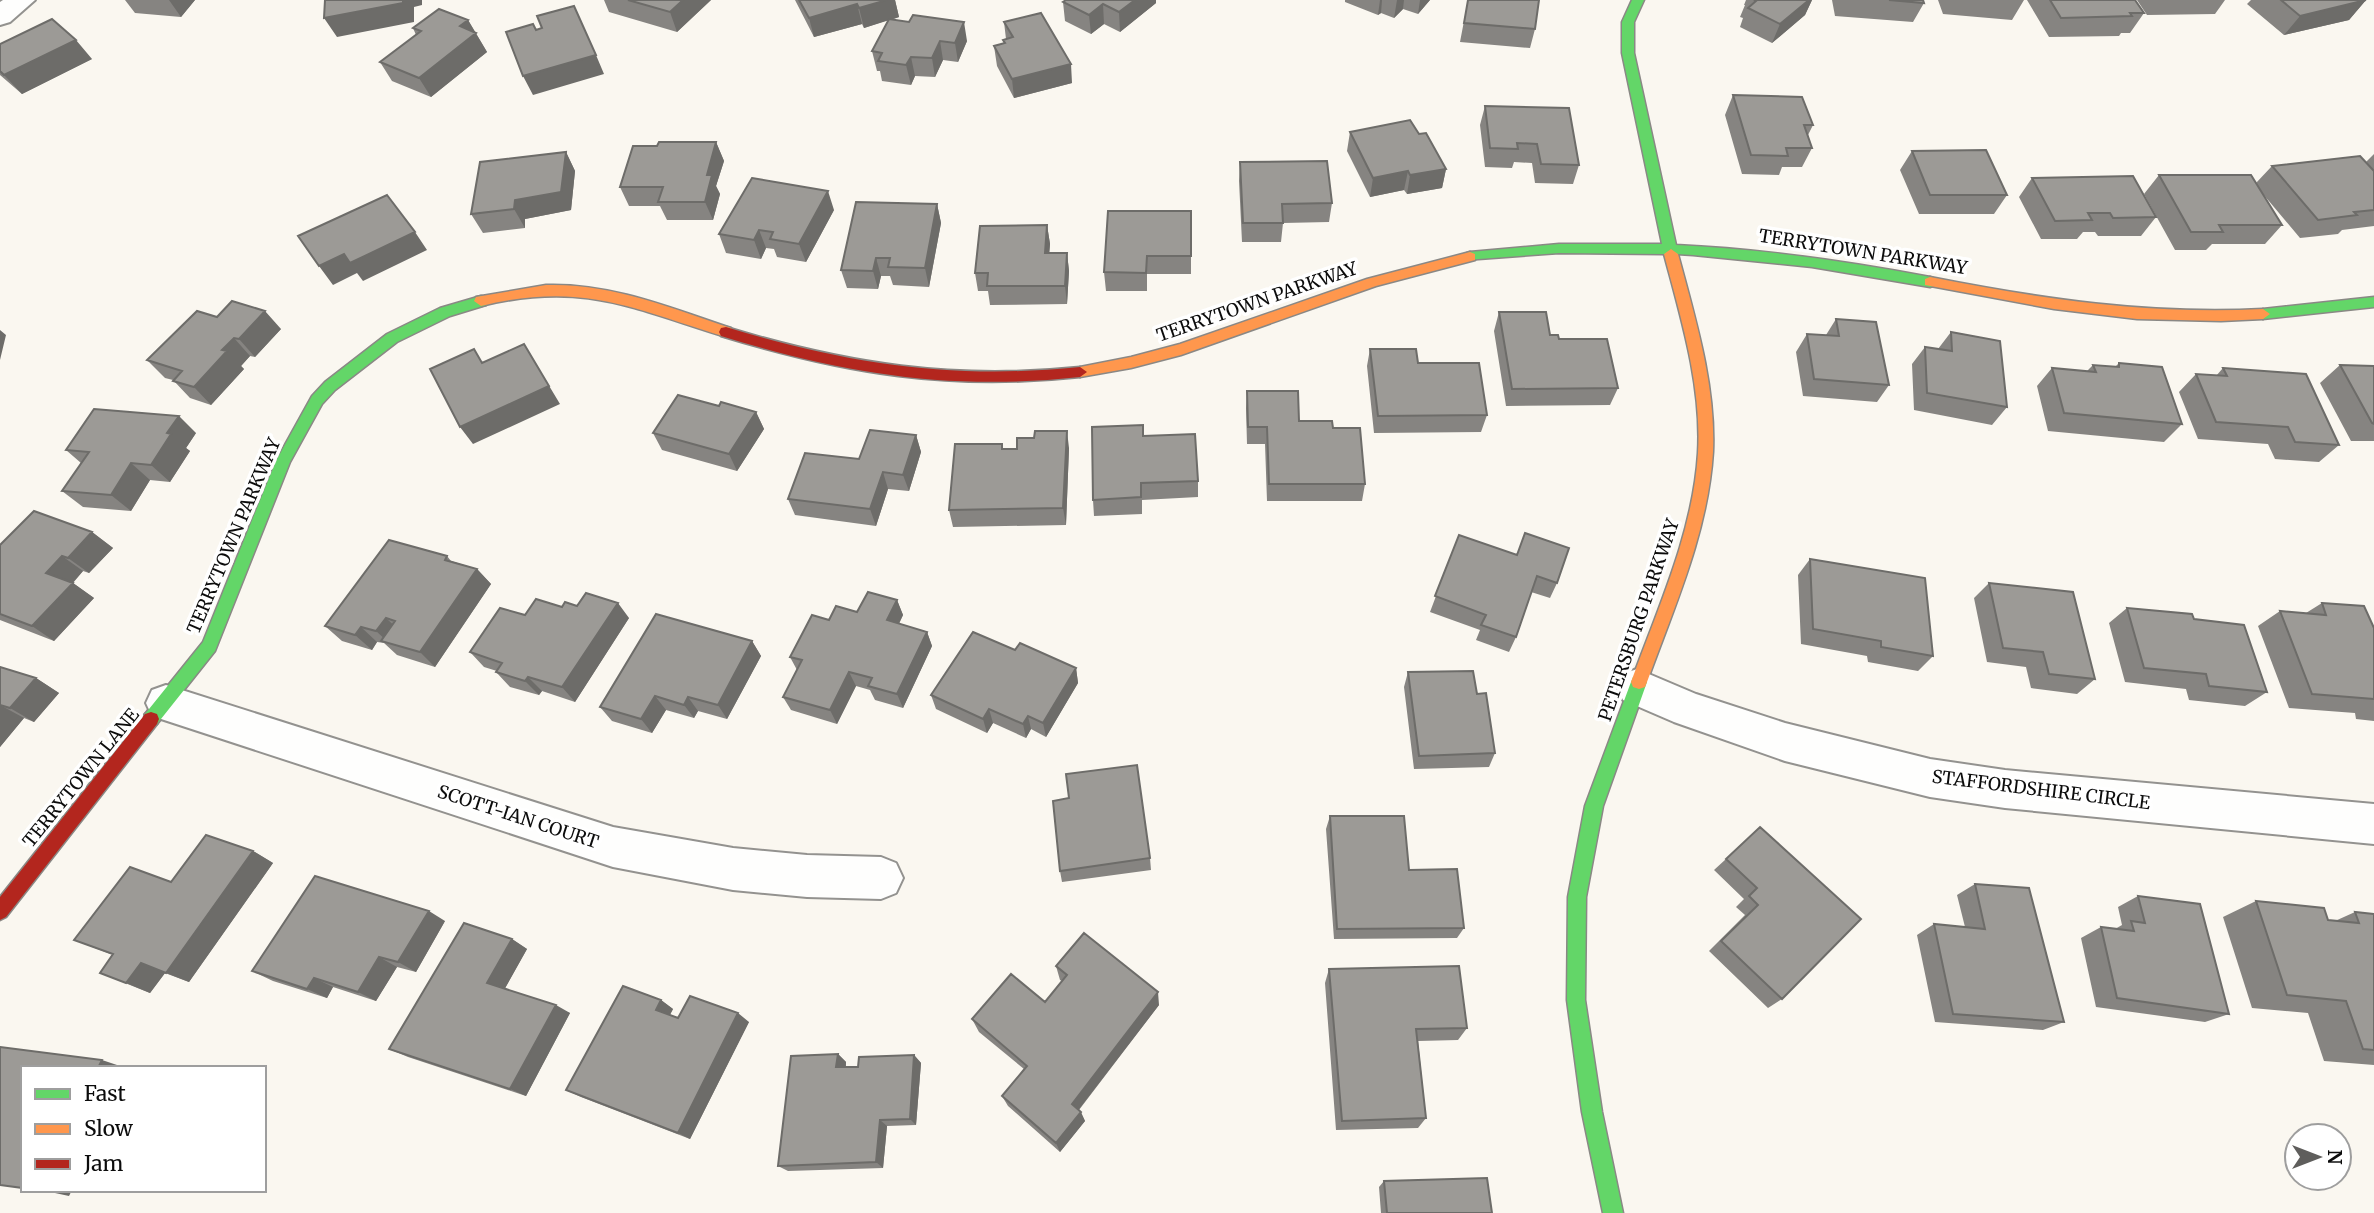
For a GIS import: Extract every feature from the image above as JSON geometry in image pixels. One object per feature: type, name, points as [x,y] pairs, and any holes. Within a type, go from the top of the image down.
[{"type":"street","points":[[0,16],[21,0]]},
{"type":"street","name":"PETERSBURG PARKWAY","points":[[1613,1213],[1592,1112],[1576,1000],[1577,897],[1594,806],[1688,545],[1703,479],[1704,446],[1702,384],[1697,353],[1670,251],[1628,52],[1628,22],[1638,0]]},
{"type":"street","name":"TERRYTOWN PARKWAY","points":[[166,703],[209,646],[283,461],[317,400],[375,348],[427,319],[466,305],[535,291],[600,293],[631,300],[791,352],[850,366],[935,377],[1014,378],[1089,370],[1183,350],[1412,269],[1458,258],[1539,249],[1670,251],[1799,258],[2065,306],[2164,317],[2242,316],[2374,302]]},
{"type":"street","name":"STAFFORDSHIRE CIRCLE","points":[[1637,687],[1700,713],[1785,742],[1930,778],[2005,789],[2374,824]]},
{"type":"street","name":"SCOTT-IAN COURT","points":[[166,703],[613,847],[733,869],[807,876],[881,878]]},
{"type":"street","name":"TERRYTOWN LANE","points":[[0,911],[166,703]]},
{"type":"building","points":[[325,0],[403,0],[403,3],[324,18]]},
{"type":"building","points":[[628,0],[683,0],[670,12]]},
{"type":"building","points":[[799,0],[887,0],[859,8],[857,4],[809,18]]},
{"type":"building","points":[[1135,0],[1119,12],[1103,4],[1089,15],[1063,2]]},
{"type":"building","points":[[1468,0],[1539,0],[1535,29],[1464,23]]},
{"type":"building","points":[[1754,0],[1809,0],[1780,24],[1748,8],[1756,1]]},
{"type":"building","points":[[1889,0],[1923,0],[1924,3]]},
{"type":"building","points":[[2050,0],[2135,0],[2144,13],[2130,13],[2132,16],[2061,18]]},
{"type":"building","points":[[2281,0],[2366,0],[2300,16]]},
{"type":"building","points":[[574,6],[596,55],[523,76],[506,32],[533,24],[536,30],[542,28],[537,16]]},
{"type":"building","points":[[439,9],[468,20],[460,26],[476,33],[419,78],[380,62],[421,31],[413,28]]},
{"type":"building","points":[[1041,13],[1071,64],[1012,79],[994,46],[1013,37],[1004,22]]},
{"type":"building","points":[[913,15],[964,22],[955,43],[940,41],[932,58],[911,57],[906,65],[878,61],[882,53],[872,51],[889,19],[909,22]]},
{"type":"building","points":[[52,19],[76,40],[4,75],[0,71],[0,44]]},
{"type":"building","points":[[1733,95],[1802,97],[1813,125],[1804,125],[1812,148],[1786,148],[1788,156],[1751,155]]},
{"type":"building","points":[[1485,106],[1569,108],[1579,165],[1541,164],[1537,144],[1517,143],[1518,149],[1490,148]]},
{"type":"building","points":[[1410,120],[1419,134],[1426,133],[1446,169],[1410,175],[1408,171],[1373,178],[1350,132]]},
{"type":"building","points":[[659,142],[716,142],[707,175],[712,175],[705,202],[658,202],[663,187],[620,187],[633,146],[657,146]]},
{"type":"building","points":[[1986,150],[2007,195],[1930,195],[1912,151]]},
{"type":"building","points":[[566,152],[561,192],[515,200],[514,209],[471,214],[480,162]]},
{"type":"building","points":[[2360,156],[2374,171],[2374,210],[2318,220],[2272,166]]},
{"type":"building","points":[[1327,161],[1332,203],[1282,204],[1283,223],[1243,223],[1240,162]]},
{"type":"building","points":[[2159,175],[2251,175],[2282,225],[2219,225],[2223,232],[2191,232]]},
{"type":"building","points":[[2133,176],[2156,217],[2113,218],[2110,213],[2088,213],[2092,220],[2055,221],[2032,178]]},
{"type":"building","points":[[752,178],[828,191],[799,244],[770,239],[773,232],[759,230],[754,240],[719,234]]},
{"type":"building","points":[[387,195],[415,232],[350,263],[344,254],[319,266],[298,236]]},
{"type":"building","points":[[856,202],[937,204],[925,268],[888,267],[890,258],[876,258],[873,271],[841,270]]},
{"type":"building","points":[[1108,211],[1191,211],[1191,256],[1147,256],[1146,273],[1104,272]]},
{"type":"building","points":[[1047,225],[1045,253],[1067,253],[1065,286],[987,286],[988,273],[975,273],[980,226]]},
{"type":"building","points":[[232,301],[265,311],[239,339],[234,338],[222,350],[227,351],[194,387],[173,381],[182,371],[147,360],[197,311],[217,317]]},
{"type":"building","points":[[1499,312],[1546,312],[1550,335],[1558,335],[1559,339],[1607,339],[1618,388],[1512,389]]},
{"type":"building","points":[[1836,319],[1876,322],[1889,385],[1814,379],[1807,334],[1839,336]]},
{"type":"building","points":[[1951,332],[2000,341],[2007,407],[1927,393],[1925,347],[1952,351]]},
{"type":"building","points":[[524,344],[549,386],[460,427],[430,369],[474,349],[482,363]]},
{"type":"building","points":[[1370,349],[1416,349],[1418,363],[1479,363],[1487,415],[1378,416]]},
{"type":"building","points":[[2119,363],[2162,367],[2182,424],[2064,413],[2052,368],[2096,372],[2093,365],[2119,367]]},
{"type":"building","points":[[2340,365],[2374,366],[2374,424],[2372,423]]},
{"type":"building","points":[[2223,368],[2306,374],[2339,445],[2295,442],[2288,427],[2216,422],[2196,374],[2227,376]]},
{"type":"building","points":[[1247,391],[1298,391],[1299,421],[1332,421],[1333,428],[1360,428],[1365,484],[1269,484],[1267,427],[1248,427]]},
{"type":"building","points":[[678,395],[719,406],[721,402],[756,412],[729,454],[653,433]]},
{"type":"building","points":[[94,409],[179,416],[151,465],[131,463],[111,495],[62,491],[89,452],[66,450]]},
{"type":"building","points":[[1143,425],[1143,436],[1195,434],[1198,481],[1141,483],[1141,497],[1093,500],[1092,427]]},
{"type":"building","points":[[870,430],[916,435],[903,475],[883,472],[870,509],[788,499],[805,453],[859,459]]},
{"type":"building","points":[[1035,431],[1067,431],[1063,508],[949,510],[955,444],[1002,444],[1002,449],[1017,449],[1017,438],[1034,438]]},
{"type":"building","points":[[34,511],[92,532],[68,558],[62,556],[46,573],[73,583],[32,626],[0,614],[0,545]]},
{"type":"building","points":[[1525,533],[1569,548],[1557,583],[1537,576],[1516,637],[1481,625],[1486,615],[1435,596],[1459,535],[1517,555]]},
{"type":"building","points":[[389,540],[447,556],[445,560],[477,569],[420,652],[381,641],[395,621],[386,618],[376,631],[361,627],[355,635],[325,626]]},
{"type":"building","points":[[1810,559],[1925,578],[1933,656],[1881,647],[1881,641],[1813,629]]},
{"type":"building","points":[[1989,583],[2073,592],[2095,679],[2049,674],[2043,652],[2003,648]]},
{"type":"building","points":[[868,592],[897,600],[887,620],[927,632],[897,694],[868,686],[872,678],[849,672],[830,710],[783,697],[802,660],[790,657],[812,615],[829,620],[836,606],[857,612]]},
{"type":"building","points":[[586,593],[618,603],[562,687],[528,677],[525,681],[496,672],[502,663],[470,652],[500,608],[525,615],[536,599],[562,607],[565,602],[577,606]]},
{"type":"building","points":[[2322,603],[2364,606],[2374,628],[2374,699],[2312,694],[2280,611],[2326,615]]},
{"type":"building","points":[[2127,608],[2192,614],[2194,619],[2244,625],[2267,692],[2209,686],[2206,674],[2144,668]]},
{"type":"building","points":[[656,614],[752,641],[718,705],[688,697],[684,705],[655,696],[641,719],[600,707]]},
{"type":"building","points":[[973,632],[1015,650],[1020,643],[1076,668],[1043,723],[1028,716],[1023,724],[989,709],[983,719],[931,695]]},
{"type":"building","points":[[0,667],[36,678],[10,708],[0,705]]},
{"type":"building","points":[[1473,671],[1477,694],[1486,693],[1495,753],[1419,756],[1408,672]]},
{"type":"building","points":[[1137,765],[1150,858],[1060,871],[1053,801],[1069,798],[1066,774]]},
{"type":"building","points":[[1330,816],[1404,816],[1409,870],[1457,869],[1464,928],[1337,929]]},
{"type":"building","points":[[1760,827],[1861,919],[1782,999],[1721,941],[1758,905],[1749,896],[1757,888],[1726,859]]},
{"type":"building","points":[[206,835],[253,851],[166,973],[141,963],[126,983],[100,973],[113,954],[74,940],[130,867],[171,882]]},
{"type":"building","points":[[315,876],[429,911],[398,962],[379,957],[358,992],[314,978],[307,989],[252,971]]},
{"type":"building","points":[[1975,884],[2029,888],[2064,1022],[1953,1014],[1934,924],[1985,929]]},
{"type":"building","points":[[2138,896],[2200,904],[2229,1014],[2117,998],[2101,927],[2134,931],[2131,921],[2145,923]]},
{"type":"building","points":[[2256,901],[2324,908],[2328,920],[2359,923],[2355,912],[2374,914],[2374,1050],[2363,1049],[2346,1001],[2287,995]]},
{"type":"building","points":[[464,923],[512,939],[487,983],[556,1005],[510,1089],[389,1049]]},
{"type":"building","points":[[1084,933],[1158,992],[1072,1104],[1081,1112],[1056,1143],[1002,1096],[1027,1066],[972,1019],[1011,974],[1045,1002],[1067,975],[1056,966]]},
{"type":"building","points":[[1459,966],[1467,1028],[1416,1029],[1426,1118],[1342,1121],[1329,969]]},
{"type":"building","points":[[623,986],[661,1000],[656,1010],[678,1018],[690,996],[738,1013],[678,1133],[566,1090]]},
{"type":"building","points":[[0,1047],[102,1060],[99,1066],[21,1066],[21,1188],[0,1185]]},
{"type":"building","points":[[838,1054],[836,1067],[858,1067],[859,1057],[914,1055],[910,1119],[880,1120],[876,1162],[778,1166],[791,1056]]},
{"type":"building","points":[[1487,1178],[1492,1213],[1387,1213],[1384,1181]]},
{"type":"traffic: fast","points":[[1638,0],[1628,22],[1628,53],[1671,254]]},
{"type":"traffic: fast","points":[[1470,257],[1559,249],[1693,250],[1812,262],[1930,282]]},
{"type":"traffic: fast","points":[[151,719],[209,646],[283,461],[317,400],[330,386],[392,338],[445,312],[481,301]]},
{"type":"traffic: fast","points":[[2263,314],[2374,302]]},
{"type":"traffic: fast","points":[[1613,1213],[1592,1112],[1576,1000],[1577,897],[1594,806],[1639,682]]},
{"type":"traffic: slow","points":[[1639,682],[1692,531],[1706,451],[1703,394],[1698,365],[1671,254]]},
{"type":"traffic: slow","points":[[1080,372],[1131,363],[1181,349],[1372,282],[1470,257]]},
{"type":"traffic: slow","points":[[1930,282],[2095,310],[2178,316],[2263,314]]},
{"type":"traffic: slow","points":[[481,301],[535,291],[588,292],[648,306],[726,332]]},
{"type":"traffic: jam","points":[[726,332],[813,357],[901,373],[990,378],[1080,372]]},
{"type":"traffic: jam","points":[[0,911],[151,719]]}]
